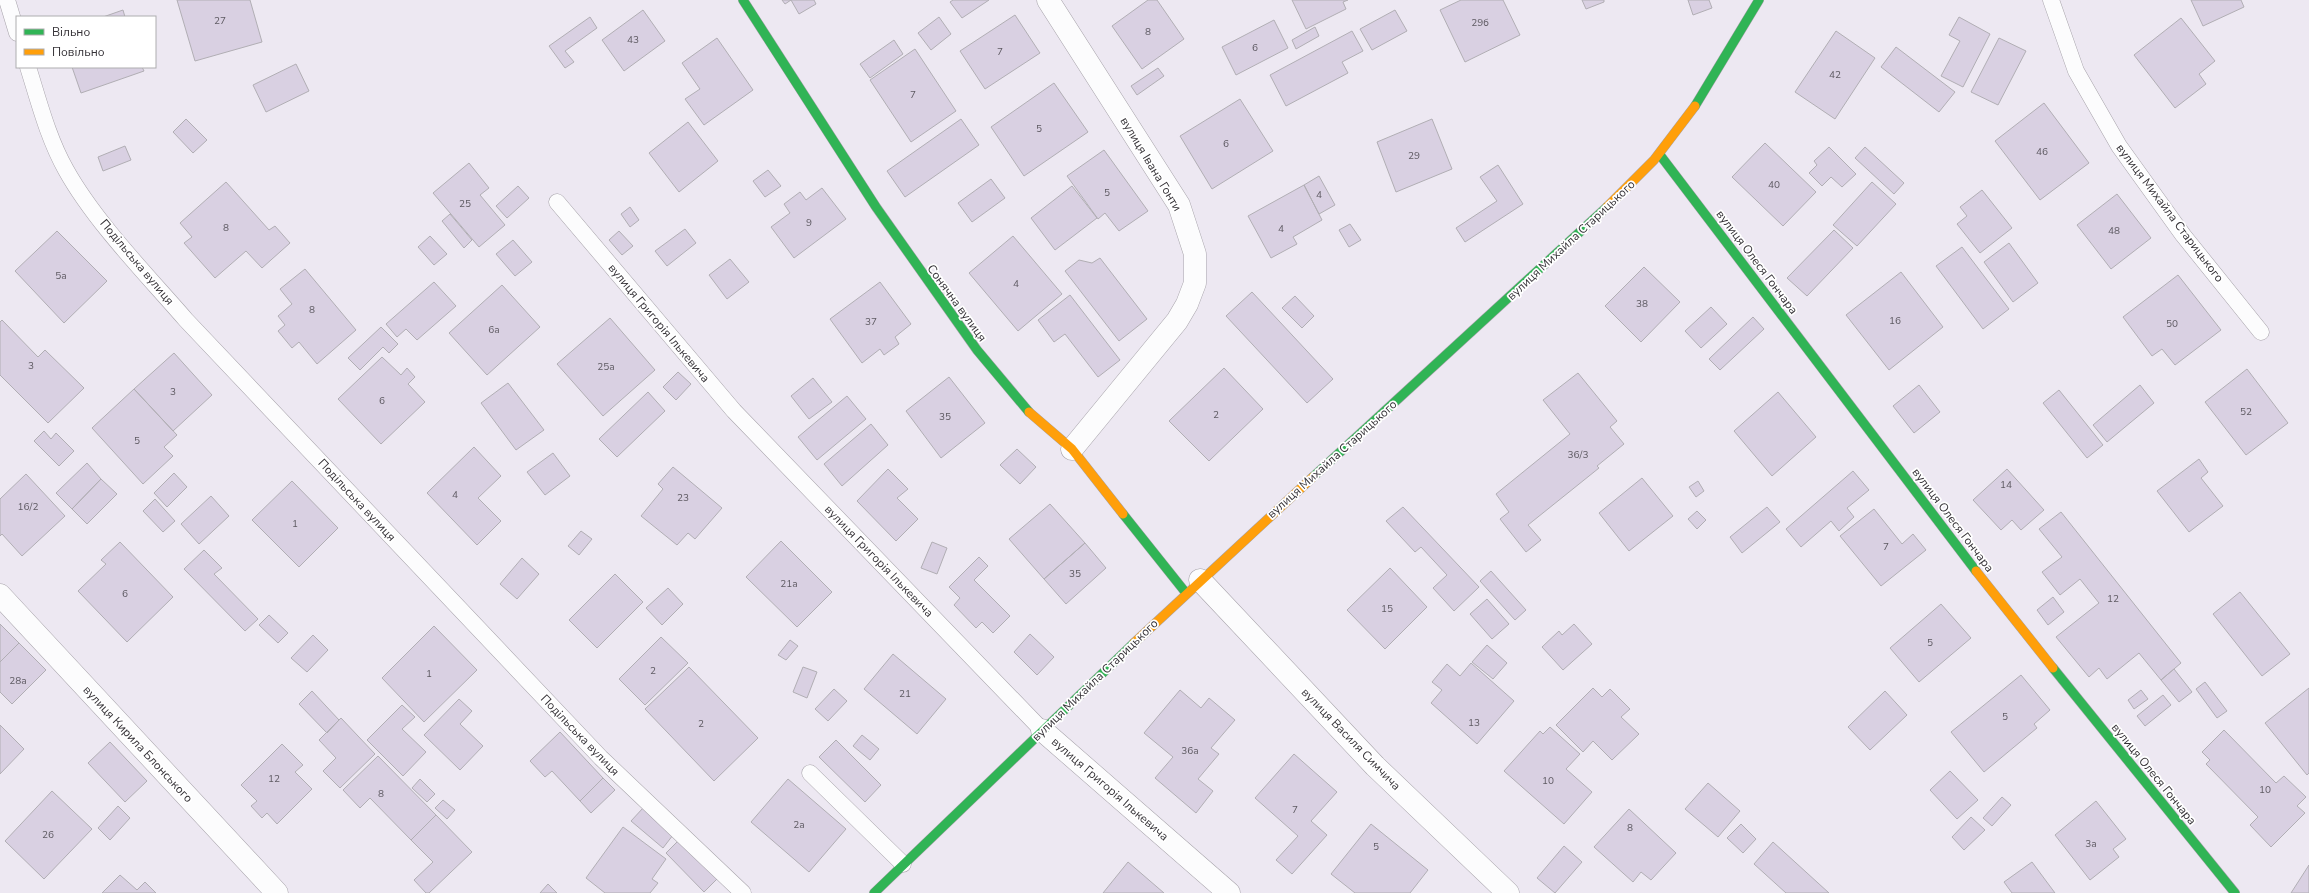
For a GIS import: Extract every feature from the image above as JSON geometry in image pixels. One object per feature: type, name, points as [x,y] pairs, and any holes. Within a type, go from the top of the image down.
[{"type":"street","name":"Сонячна вулиця","points":[[743,0],[876,206],[967,337],[1026,410],[1072,449],[1193,586]]},
{"type":"street","name":"вулиця Івана Гонти","points":[[1048,0],[1179,205],[1195,254],[1195,283],[1187,304],[1177,321],[1072,449]]},
{"type":"street","name":"вулиця Михайла Старицького","points":[[874,893],[1193,586],[1620,196],[1660,155],[1730,52],[1759,0]]},
{"type":"street","name":"вулиця Олеся Гончара","points":[[1660,155],[1986,583],[2235,893]]},
{"type":"street","name":"вулиця Василя Симчича","points":[[1193,586],[1375,766],[1508,893]]},
{"type":"street","name":"вулиця Кирила Блонського","points":[[0,595],[277,893]]},
{"type":"street","name":"вулиця Григорія Ількевича","points":[[1042,730],[1229,893]]},
{"type":"lane","points":[[7,0],[16,30]]},
{"type":"lane","name":"вулиця Михайла Старицького","points":[[2051,0],[2076,71],[2119,146],[2183,235],[2261,332]]},
{"type":"lane","name":"Подільська вулиця","points":[[28,68],[51,138],[66,169],[91,207],[153,283],[186,320],[601,758],[743,893]]},
{"type":"lane","name":"вулиця Григорія Ількевича","points":[[557,202],[734,411],[1042,730]]},
{"type":"lane","points":[[810,773],[903,864]]},
{"type":"building","points":[[177,0],[250,0],[262,42],[195,61]]},
{"type":"building","points":[[782,0],[791,0],[785,4]]},
{"type":"building","points":[[791,0],[814,0],[816,4],[799,14]]},
{"type":"building","points":[[953,0],[989,0],[962,18],[950,2]]},
{"type":"building","points":[[1148,0],[1157,0],[1184,39],[1142,69],[1112,26]]},
{"type":"building","points":[[1292,0],[1348,0],[1343,2],[1346,9],[1306,29]]},
{"type":"building","points":[[1461,0],[1503,0],[1520,35],[1465,62],[1440,10]]},
{"type":"building","points":[[1582,0],[1604,0],[1604,2],[1586,9]]},
{"type":"building","points":[[1688,0],[1709,0],[1712,8],[1693,15]]},
{"type":"building","points":[[2191,0],[2241,0],[2244,7],[2203,26]]},
{"type":"building","points":[[123,10],[125,16],[106,16]]},
{"type":"building","points":[[643,10],[665,41],[624,71],[602,40]]},
{"type":"building","points":[[1395,10],[1407,31],[1372,50],[1360,29]]},
{"type":"building","points":[[1015,15],[1040,53],[985,89],[960,51]]},
{"type":"building","points":[[590,17],[597,28],[565,51],[574,62],[565,68],[549,46]]},
{"type":"building","points":[[939,17],[951,34],[931,50],[918,33]]},
{"type":"building","points":[[1959,17],[1990,34],[1963,87],[1941,76],[1960,41],[1949,35]]},
{"type":"building","points":[[2181,18],[2215,61],[2199,74],[2206,84],[2175,108],[2134,55]]},
{"type":"building","points":[[1274,20],[1288,48],[1236,75],[1222,47]]},
{"type":"building","points":[[1315,27],[1319,36],[1296,49],[1292,40]]},
{"type":"building","points":[[1352,31],[1363,51],[1342,62],[1348,73],[1286,106],[1270,75]]},
{"type":"building","points":[[1836,31],[1875,58],[1835,119],[1795,92]]},
{"type":"building","points":[[717,38],[753,90],[704,125],[685,99],[700,89],[682,63]]},
{"type":"building","points":[[1999,38],[2026,51],[1998,105],[1971,92]]},
{"type":"building","points":[[894,40],[903,54],[870,78],[860,64]]},
{"type":"building","points":[[1896,47],[1955,92],[1939,112],[1881,67]]},
{"type":"building","points":[[915,49],[956,111],[911,142],[870,80]]},
{"type":"building","points":[[296,64],[309,91],[266,112],[253,85]]},
{"type":"building","points":[[72,68],[142,68],[144,71],[81,93]]},
{"type":"building","points":[[1158,68],[1164,76],[1137,95],[1131,86]]},
{"type":"building","points":[[1054,83],[1088,132],[1024,176],[991,127]]},
{"type":"building","points":[[1240,99],[1273,151],[1212,189],[1180,136]]},
{"type":"building","points":[[2044,103],[2089,163],[2040,200],[1995,141]]},
{"type":"building","points":[[186,119],[207,140],[193,153],[173,132]]},
{"type":"building","points":[[961,119],[979,145],[905,197],[887,171]]},
{"type":"building","points":[[1432,119],[1452,169],[1396,192],[1377,142]]},
{"type":"building","points":[[688,122],[718,161],[679,192],[649,153]]},
{"type":"building","points":[[1765,143],[1816,192],[1783,226],[1732,177]]},
{"type":"building","points":[[125,146],[131,160],[103,171],[98,157]]},
{"type":"building","points":[[1829,147],[1856,174],[1842,187],[1831,177],[1822,186],[1809,173],[1817,165],[1814,161]]},
{"type":"building","points":[[1865,147],[1904,183],[1894,194],[1855,158]]},
{"type":"building","points":[[1104,150],[1148,211],[1119,231],[1105,213],[1098,219],[1067,176]]},
{"type":"building","points":[[469,163],[489,188],[480,195],[505,225],[479,247],[433,193]]},
{"type":"building","points":[[1498,165],[1523,204],[1465,242],[1456,228],[1497,201],[1480,177]]},
{"type":"building","points":[[768,170],[781,186],[765,197],[753,181]]},
{"type":"building","points":[[1319,176],[1335,205],[1319,214],[1304,185]]},
{"type":"building","points":[[991,179],[1005,198],[972,222],[958,203]]},
{"type":"building","points":[[226,182],[269,230],[275,226],[290,243],[262,268],[246,251],[215,278],[184,243],[192,237],[180,223]]},
{"type":"building","points":[[1872,182],[1896,204],[1857,246],[1833,225]]},
{"type":"building","points":[[1304,185],[1322,220],[1293,237],[1297,244],[1271,258],[1248,216]]},
{"type":"building","points":[[518,186],[529,198],[507,218],[496,206]]},
{"type":"building","points":[[1072,186],[1097,218],[1055,250],[1031,218]]},
{"type":"building","points":[[822,188],[846,219],[794,258],[771,227],[790,213],[784,204],[800,192],[806,200]]},
{"type":"building","points":[[1982,190],[2012,228],[1980,253],[1957,224],[1967,216],[1960,207]]},
{"type":"building","points":[[2117,194],[2151,238],[2111,269],[2077,225]]},
{"type":"building","points":[[630,207],[639,220],[630,227],[621,214]]},
{"type":"building","points":[[450,214],[472,240],[464,248],[442,221]]},
{"type":"building","points":[[1350,224],[1361,240],[1349,247],[1339,230]]},
{"type":"building","points":[[685,229],[696,243],[667,266],[655,251]]},
{"type":"building","points":[[1834,230],[1853,248],[1807,296],[1787,278]]},
{"type":"building","points":[[57,231],[107,281],[64,323],[15,271]]},
{"type":"building","points":[[619,231],[633,246],[622,255],[609,240]]},
{"type":"building","points":[[430,236],[447,254],[434,265],[418,247]]},
{"type":"building","points":[[1013,236],[1062,294],[1018,331],[969,273]]},
{"type":"building","points":[[513,240],[532,262],[515,276],[496,254]]},
{"type":"building","points":[[2009,243],[2038,283],[2013,302],[1984,262]]},
{"type":"building","points":[[1962,247],[2009,309],[1983,329],[1936,266]]},
{"type":"building","points":[[1100,258],[1147,319],[1119,341],[1065,271],[1079,260],[1092,263]]},
{"type":"building","points":[[730,259],[749,282],[727,299],[709,275]]},
{"type":"building","points":[[1644,267],[1680,302],[1641,342],[1605,306]]},
{"type":"building","points":[[305,269],[356,330],[317,364],[299,342],[292,348],[278,331],[285,325],[278,316],[292,304],[280,289]]},
{"type":"building","points":[[1901,272],[1943,327],[1889,370],[1846,315]]},
{"type":"building","points":[[2178,275],[2221,330],[2175,365],[2162,349],[2152,356],[2123,317]]},
{"type":"building","points":[[434,282],[456,306],[417,340],[406,329],[397,337],[386,324]]},
{"type":"building","points":[[880,282],[911,324],[895,337],[899,344],[884,355],[880,349],[862,363],[830,319]]},
{"type":"building","points":[[502,285],[540,327],[487,375],[449,333]]},
{"type":"building","points":[[1252,292],[1333,379],[1307,403],[1226,316]]},
{"type":"building","points":[[1070,295],[1120,360],[1098,377],[1065,334],[1054,342],[1038,320]]},
{"type":"building","points":[[1295,296],[1314,316],[1302,328],[1282,308]]},
{"type":"building","points":[[1711,307],[1727,324],[1701,348],[1685,331]]},
{"type":"building","points":[[1753,317],[1764,329],[1720,370],[1709,359]]},
{"type":"building","points":[[610,318],[655,370],[603,416],[557,364]]},
{"type":"building","points":[[2,320],[38,357],[45,350],[84,388],[48,423],[0,375],[0,322]]},
{"type":"building","points":[[381,327],[398,344],[389,353],[383,347],[360,370],[348,358]]},
{"type":"building","points":[[174,353],[212,395],[173,431],[134,389]]},
{"type":"building","points":[[382,357],[401,375],[407,368],[415,377],[408,384],[425,402],[381,444],[338,399]]},
{"type":"building","points":[[1224,368],[1263,409],[1209,461],[1169,421]]},
{"type":"building","points":[[2247,369],[2288,423],[2246,455],[2205,402]]},
{"type":"building","points":[[678,372],[691,384],[676,400],[663,387]]},
{"type":"building","points":[[1578,373],[1617,421],[1610,427],[1624,444],[1597,466],[1599,468],[1528,525],[1541,540],[1526,552],[1500,519],[1509,512],[1496,494],[1570,434],[1543,400]]},
{"type":"building","points":[[949,377],[985,423],[941,458],[906,411]]},
{"type":"building","points":[[813,378],[832,402],[809,419],[791,396]]},
{"type":"building","points":[[508,383],[544,430],[516,450],[481,403]]},
{"type":"building","points":[[1919,385],[1940,412],[1914,433],[1893,406]]},
{"type":"building","points":[[2140,385],[2154,403],[2107,442],[2093,425]]},
{"type":"building","points":[[134,389],[177,435],[164,447],[173,456],[143,484],[92,428]]},
{"type":"building","points":[[2059,390],[2103,445],[2087,458],[2043,403]]},
{"type":"building","points":[[648,392],[665,411],[617,457],[599,439]]},
{"type":"building","points":[[1778,392],[1816,437],[1772,476],[1734,431]]},
{"type":"building","points":[[847,396],[866,419],[817,460],[798,437]]},
{"type":"building","points":[[871,424],[888,445],[842,486],[824,464]]},
{"type":"building","points":[[44,431],[51,439],[56,433],[74,451],[59,466],[34,441]]},
{"type":"building","points":[[474,447],[501,476],[478,498],[501,521],[477,545],[427,493]]},
{"type":"building","points":[[1017,449],[1036,467],[1020,484],[1000,465]]},
{"type":"building","points":[[553,453],[570,476],[545,495],[527,472]]},
{"type":"building","points":[[2199,459],[2208,472],[2201,478],[2223,506],[2189,532],[2157,491]]},
{"type":"building","points":[[87,463],[101,479],[72,509],[56,493]]},
{"type":"building","points":[[673,467],[722,508],[695,539],[688,533],[677,545],[641,516],[663,489],[658,484]]},
{"type":"building","points":[[888,469],[908,489],[897,498],[918,519],[896,541],[857,501]]},
{"type":"building","points":[[2007,469],[2044,510],[2021,530],[2012,520],[2001,530],[1973,500]]},
{"type":"building","points":[[1853,471],[1869,490],[1847,508],[1854,517],[1839,531],[1831,521],[1801,547],[1786,529]]},
{"type":"building","points":[[174,473],[187,487],[167,507],[154,493]]},
{"type":"building","points":[[26,474],[65,516],[22,556],[2,534],[0,536],[0,499]]},
{"type":"building","points":[[1642,478],[1673,516],[1629,551],[1599,513]]},
{"type":"building","points":[[101,479],[117,494],[87,524],[72,509]]},
{"type":"building","points":[[292,481],[338,528],[299,567],[252,520]]},
{"type":"building","points":[[1698,481],[1704,491],[1696,497],[1689,487]]},
{"type":"building","points":[[211,496],[229,516],[199,544],[181,524]]},
{"type":"building","points":[[155,499],[175,521],[163,532],[143,511]]},
{"type":"building","points":[[1050,504],[1085,543],[1044,579],[1009,539]]},
{"type":"building","points":[[1403,507],[1479,587],[1454,611],[1433,588],[1447,575],[1421,547],[1415,552],[1386,521]]},
{"type":"building","points":[[1767,507],[1780,522],[1742,553],[1730,537]]},
{"type":"building","points":[[1874,509],[1902,544],[1913,534],[1926,550],[1881,586],[1840,536]]},
{"type":"building","points":[[1697,511],[1706,520],[1697,529],[1688,519]]},
{"type":"building","points":[[2061,512],[2181,663],[2161,680],[2139,653],[2107,679],[2099,668],[2089,677],[2056,637],[2099,603],[2080,579],[2060,595],[2042,572],[2062,557],[2039,529]]},
{"type":"building","points":[[581,531],[592,539],[579,555],[568,546]]},
{"type":"building","points":[[781,541],[832,592],[797,627],[746,577]]},
{"type":"building","points":[[120,542],[173,597],[127,642],[78,591],[106,564],[101,560]]},
{"type":"building","points":[[932,542],[947,548],[937,574],[921,568]]},
{"type":"building","points":[[1085,543],[1106,568],[1066,604],[1044,579]]},
{"type":"building","points":[[204,550],[222,568],[214,574],[258,619],[245,631],[184,569]]},
{"type":"building","points":[[979,557],[988,566],[974,580],[1010,616],[993,633],[982,622],[976,628],[954,605],[960,598],[949,587]]},
{"type":"building","points":[[522,558],[539,574],[517,599],[500,584]]},
{"type":"building","points":[[1390,568],[1427,607],[1385,649],[1347,610]]},
{"type":"building","points":[[1491,571],[1526,610],[1515,620],[1480,581]]},
{"type":"building","points":[[615,574],[643,602],[597,648],[569,620]]},
{"type":"building","points":[[668,588],[683,604],[662,625],[646,608]]},
{"type":"building","points":[[2240,592],[2290,654],[2262,676],[2213,614]]},
{"type":"building","points":[[2053,597],[2064,612],[2048,625],[2037,610]]},
{"type":"building","points":[[1487,599],[1509,624],[1492,639],[1470,614]]},
{"type":"building","points":[[1941,604],[1971,638],[1919,682],[1890,648]]},
{"type":"building","points":[[269,615],[288,633],[278,643],[259,625]]},
{"type":"building","points":[[0,624],[19,643],[0,662]]},
{"type":"building","points":[[1574,624],[1592,644],[1563,670],[1542,647],[1559,631],[1562,635]]},
{"type":"building","points":[[434,626],[477,670],[424,722],[382,678]]},
{"type":"building","points":[[1030,634],[1054,657],[1037,675],[1014,652]]},
{"type":"building","points":[[313,635],[328,650],[307,672],[291,658]]},
{"type":"building","points":[[661,637],[688,663],[645,705],[619,679]]},
{"type":"building","points":[[790,640],[798,646],[786,660],[778,655]]},
{"type":"building","points":[[19,643],[46,670],[12,704],[0,692],[0,662]]},
{"type":"building","points":[[1487,645],[1507,663],[1493,679],[1472,662]]},
{"type":"building","points":[[893,654],[946,699],[917,734],[864,689]]},
{"type":"building","points":[[1471,663],[1514,701],[1477,744],[1431,703],[1442,690],[1432,682],[1447,664],[1460,676]]},
{"type":"building","points":[[689,667],[758,738],[714,781],[645,709]]},
{"type":"building","points":[[803,667],[817,672],[807,698],[793,692]]},
{"type":"building","points":[[2174,669],[2192,692],[2179,702],[2161,680]]},
{"type":"building","points":[[2021,675],[2050,710],[2034,724],[2037,728],[1984,772],[1951,732]]},
{"type":"building","points":[[2205,682],[2227,711],[2217,718],[2196,689]]},
{"type":"building","points":[[1593,688],[1602,697],[1610,689],[1630,709],[1621,717],[1639,734],[1612,760],[1593,741],[1583,752],[1556,725]]},
{"type":"building","points":[[2309,688],[2309,773],[2307,775],[2265,723]]},
{"type":"building","points":[[834,689],[847,701],[828,721],[815,709]]},
{"type":"building","points":[[1180,690],[1201,708],[1209,698],[1235,720],[1211,748],[1219,754],[1198,779],[1213,791],[1196,813],[1155,778],[1173,757],[1144,733]]},
{"type":"building","points":[[2141,690],[2148,699],[2134,709],[2128,700]]},
{"type":"building","points":[[312,691],[339,720],[327,733],[299,704]]},
{"type":"building","points":[[1885,691],[1907,715],[1870,750],[1848,727]]},
{"type":"building","points":[[2163,695],[2171,705],[2145,726],[2137,716]]},
{"type":"building","points":[[459,699],[472,711],[460,724],[483,746],[460,770],[424,735]]},
{"type":"building","points":[[402,705],[415,717],[402,729],[426,752],[403,776],[367,740]]},
{"type":"building","points":[[341,718],[375,754],[340,788],[323,771],[336,758],[319,740]]},
{"type":"building","points":[[0,725],[24,749],[0,774]]},
{"type":"building","points":[[1550,727],[1580,754],[1566,769],[1592,792],[1564,824],[1504,771],[1540,731],[1543,734]]},
{"type":"building","points":[[2224,730],[2276,783],[2284,776],[2306,797],[2297,806],[2305,813],[2271,847],[2250,825],[2258,817],[2206,764],[2210,760],[2202,752]]},
{"type":"building","points":[[560,732],[603,778],[580,801],[552,771],[545,777],[530,761]]},
{"type":"building","points":[[862,735],[879,749],[870,760],[853,746]]},
{"type":"building","points":[[836,740],[881,785],[865,802],[819,757]]},
{"type":"building","points":[[110,742],[147,781],[125,802],[88,763]]},
{"type":"building","points":[[282,744],[303,765],[295,772],[312,789],[277,824],[267,813],[262,818],[251,806],[257,801],[241,785]]},
{"type":"building","points":[[1294,754],[1337,792],[1311,821],[1327,835],[1292,874],[1276,860],[1298,836],[1255,798]]},
{"type":"building","points":[[378,756],[436,815],[411,840],[370,798],[360,808],[343,790]]},
{"type":"building","points":[[1950,771],[1978,800],[1957,819],[1930,790]]},
{"type":"building","points":[[603,778],[615,790],[591,813],[580,801]]},
{"type":"building","points":[[420,779],[435,794],[427,802],[412,788]]},
{"type":"building","points":[[788,779],[846,829],[809,872],[751,822]]},
{"type":"building","points":[[1708,783],[1740,811],[1718,837],[1685,809]]},
{"type":"building","points":[[52,791],[92,829],[44,879],[5,841]]},
{"type":"building","points":[[2002,797],[2011,805],[1992,826],[1983,818]]},
{"type":"building","points":[[443,800],[455,810],[447,819],[435,808]]},
{"type":"building","points":[[2096,801],[2126,839],[2113,849],[2119,857],[2090,880],[2055,835]]},
{"type":"building","points":[[118,806],[130,818],[110,840],[98,828]]},
{"type":"building","points":[[643,808],[673,835],[663,848],[631,821]]},
{"type":"building","points":[[1629,809],[1676,853],[1651,880],[1641,872],[1633,882],[1594,847]]},
{"type":"building","points":[[436,815],[472,852],[429,893],[426,893],[414,880],[433,862],[411,840]]},
{"type":"building","points":[[1971,817],[1985,830],[1964,850],[1952,837]]},
{"type":"building","points":[[1371,824],[1428,870],[1410,893],[1355,893],[1331,874]]},
{"type":"building","points":[[1741,824],[1756,839],[1743,853],[1727,838]]},
{"type":"building","points":[[623,827],[666,859],[652,879],[658,883],[650,893],[605,893],[586,878]]},
{"type":"building","points":[[680,839],[717,879],[704,892],[666,853]]},
{"type":"building","points":[[1773,842],[1829,893],[1786,893],[1754,864]]},
{"type":"building","points":[[1564,846],[1582,862],[1555,893],[1537,878]]},
{"type":"building","points":[[1128,862],[1164,893],[1103,893]]},
{"type":"building","points":[[2032,862],[2055,893],[2012,893],[2004,882]]},
{"type":"building","points":[[2309,865],[2309,893],[2291,893]]},
{"type":"building","points":[[120,875],[137,890],[145,882],[156,893],[102,893]]},
{"type":"building","points":[[548,884],[557,893],[540,893]]},
{"type":"traffic: fast","points":[[743,0],[876,207],[977,350],[1029,412]]},
{"type":"traffic: fast","points":[[1695,106],[1759,0]]},
{"type":"traffic: fast","points":[[1660,155],[1976,571]]},
{"type":"traffic: fast","points":[[1313,477],[1607,207]]},
{"type":"traffic: fast","points":[[1123,514],[1186,593]]},
{"type":"traffic: fast","points":[[874,893],[1134,643]]},
{"type":"traffic: fast","points":[[2053,668],[2235,893]]},
{"type":"traffic: slow","points":[[1607,207],[1654,160],[1695,106]]},
{"type":"traffic: slow","points":[[1029,412],[1072,449],[1123,514]]},
{"type":"traffic: slow","points":[[1134,643],[1313,477]]},
{"type":"traffic: slow","points":[[1976,571],[2053,668]]}]
